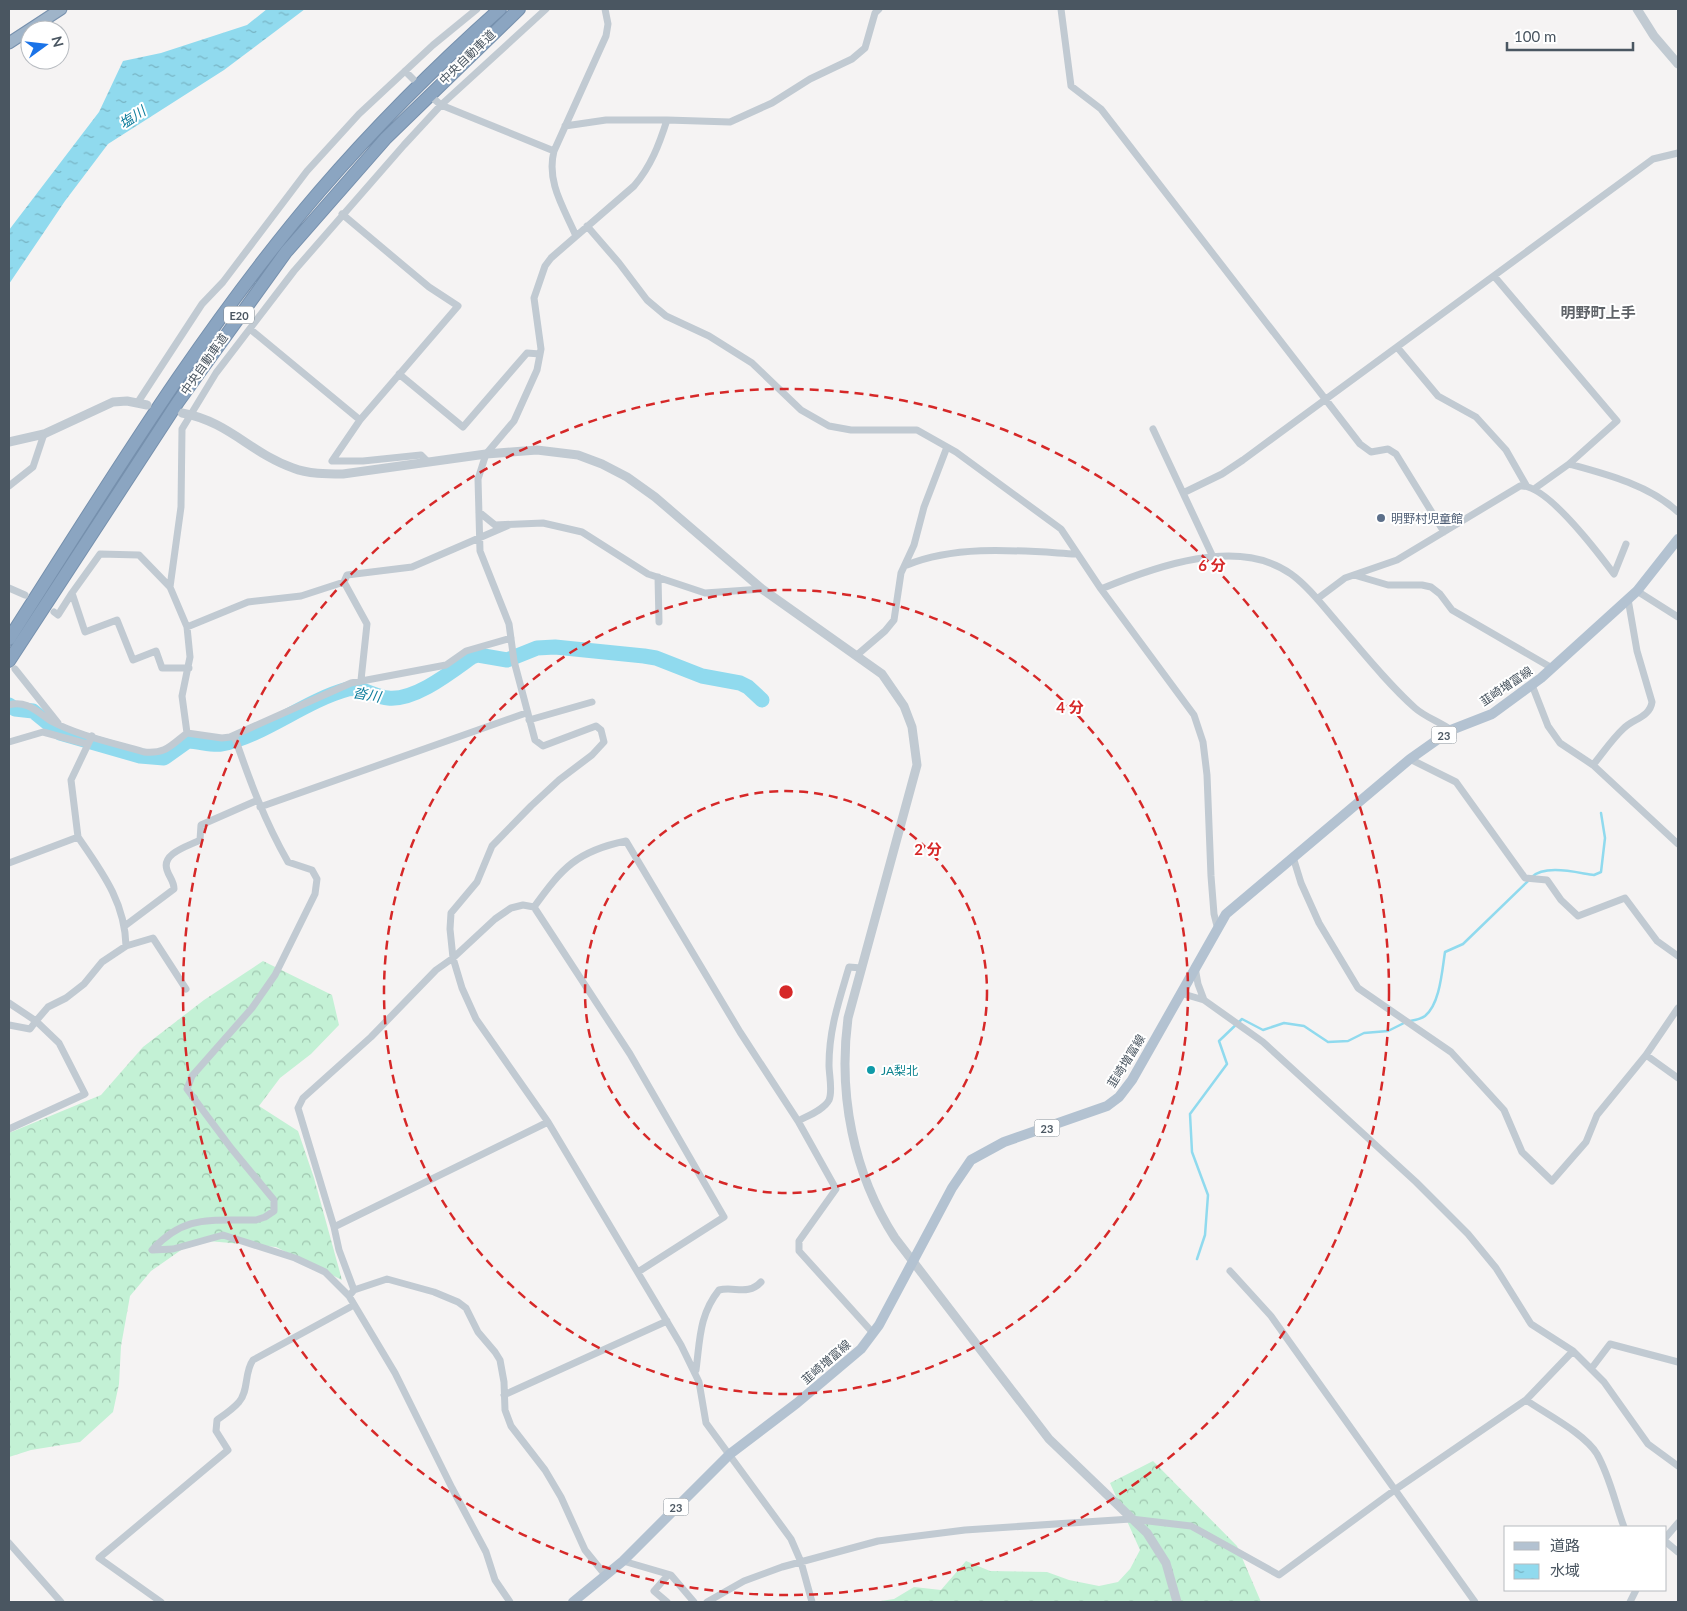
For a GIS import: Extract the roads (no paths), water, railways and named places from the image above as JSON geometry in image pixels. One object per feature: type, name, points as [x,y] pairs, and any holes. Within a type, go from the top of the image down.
[{"type":"highway","points":[[9,43],[61,9]]},
{"type":"highway","name":"中央自動車道","points":[[9,639],[165,396],[276,245],[377,128],[414,90],[500,9]]},
{"type":"highway","name":"中央自動車道","points":[[12,665],[178,402],[286,252],[386,138],[519,9]]},
{"type":"main road","name":"韮崎増富線","points":[[573,1602],[623,1561],[730,1454],[833,1374],[861,1349],[873,1333],[952,1188],[971,1160],[1004,1142],[1073,1120],[1106,1106],[1119,1097],[1132,1080],[1217,926],[1226,914],[1247,894],[1410,758],[1450,730],[1492,714],[1532,685],[1637,591],[1678,539]]},
{"type":"street","points":[[9,442],[44,434],[113,402],[142,404],[202,304],[223,282],[307,171],[359,114],[405,71],[477,9]]},
{"type":"street","points":[[170,586],[181,507],[182,429],[216,373],[342,214],[441,105],[546,9]]},
{"type":"street","points":[[576,236],[553,185],[551,163],[554,151],[606,36],[608,24],[604,9]]},
{"type":"street","points":[[1061,9],[1070,86],[1101,109],[1366,450],[1376,453],[1388,449],[1396,454],[1444,532]]},
{"type":"street","points":[[1637,9],[1654,36],[1678,64]]},
{"type":"street","points":[[565,126],[606,120],[730,122],[772,104],[810,79],[852,59],[865,48],[876,10]]},
{"type":"street","points":[[405,71],[413,79]]},
{"type":"street","points":[[434,99],[441,105],[554,151]]},
{"type":"street","points":[[667,120],[656,152],[645,173],[634,186],[551,258],[534,298],[541,349],[537,370],[514,421],[486,454],[478,479],[480,551],[509,624],[513,658],[535,740],[543,746],[596,726],[602,730],[604,742],[592,756],[559,780],[492,846],[477,882],[452,913],[450,929],[453,958],[462,988],[476,1020],[548,1122],[696,1371]]},
{"type":"street","points":[[1183,493],[1229,469],[1653,160],[1678,153]]},
{"type":"street","points":[[342,214],[429,288],[458,306],[360,420],[332,461],[363,461],[421,455],[428,462]]},
{"type":"street","points":[[587,226],[619,263],[647,300],[666,316],[709,336],[752,363],[800,410],[829,426],[851,430],[917,430],[947,448],[1061,529],[1076,554],[1194,715],[1202,742],[1207,775],[1212,891],[1217,926]]},
{"type":"street","points":[[1494,276],[1617,421],[1569,464],[1534,489]]},
{"type":"street","points":[[250,330],[360,420]]},
{"type":"street","points":[[1397,347],[1438,396],[1476,417],[1506,450],[1526,485],[1553,504],[1584,533],[1614,574],[1626,544]]},
{"type":"street","points":[[399,374],[463,427],[527,353],[540,354]]},
{"type":"street","points":[[182,413],[213,421],[281,463],[308,472],[343,474],[486,454],[548,451],[578,455],[602,464],[627,477],[656,497],[762,588],[882,674],[904,706],[912,727],[917,764],[848,1018],[844,1045],[845,1084],[859,1162],[880,1214],[912,1261],[1049,1439],[1147,1533],[1166,1564],[1177,1602]]},
{"type":"street","points":[[1153,429],[1212,557]]},
{"type":"street","points":[[9,486],[33,467],[44,434]]},
{"type":"street","points":[[857,655],[885,631],[894,620],[899,584],[924,507],[947,448]]},
{"type":"street","points":[[1569,464],[1629,484],[1655,495],[1678,512]]},
{"type":"street","points":[[1318,599],[1345,578],[1397,560],[1520,486],[1526,485]]},
{"type":"street","points":[[479,512],[495,525],[549,523],[582,532],[658,577],[705,593],[762,588]]},
{"type":"street","points":[[187,627],[248,602],[301,596],[344,582],[347,575],[412,567],[509,525]]},
{"type":"street","points":[[906,565],[944,554],[976,552],[1076,554]]},
{"type":"street","points":[[54,612],[58,615],[72,592],[100,554],[139,555],[170,586],[187,627],[189,668],[182,696],[186,733]]},
{"type":"street","points":[[1101,588],[1158,568],[1212,557],[1242,558],[1279,567],[1292,574],[1318,599],[1417,710],[1440,722],[1450,730]]},
{"type":"street","points":[[1354,575],[1388,586],[1422,585],[1431,587],[1452,610],[1552,668]]},
{"type":"street","points":[[658,577],[659,622]]},
{"type":"street","points":[[344,582],[367,624],[361,680]]},
{"type":"street","points":[[10,590],[25,595]]},
{"type":"street","points":[[1637,591],[1678,617]]},
{"type":"street","points":[[72,592],[86,632],[116,620],[133,660],[156,652],[162,668],[189,668]]},
{"type":"street","points":[[1593,765],[1624,727],[1647,714],[1651,708],[1652,702],[1637,651],[1628,599]]},
{"type":"street","points":[[9,705],[27,705],[63,726],[144,752],[159,752],[165,751],[186,733],[222,738],[234,735],[286,713],[295,706],[361,680],[446,665],[466,651],[511,638]]},
{"type":"street","points":[[12,665],[63,726],[69,739]]},
{"type":"street","points":[[1532,685],[1548,726],[1560,743],[1593,765],[1678,844]]},
{"type":"street","points":[[126,925],[174,889],[174,884],[166,868],[166,861],[169,856],[200,840],[201,825],[259,803],[528,716],[592,702]]},
{"type":"street","points":[[9,742],[43,732],[88,744]]},
{"type":"street","points":[[234,735],[259,803],[288,862],[312,870],[317,879],[315,894],[288,952],[264,993],[192,1076],[187,1089],[230,1148],[274,1200],[274,1211],[256,1220],[194,1222],[187,1224],[166,1234],[152,1250],[173,1249],[223,1234],[287,1255],[325,1272],[349,1296],[372,1333],[486,1552],[495,1580],[510,1602]]},
{"type":"street","points":[[92,736],[72,780],[78,836],[104,874],[120,906],[126,925],[126,946]]},
{"type":"street","points":[[1410,758],[1456,782],[1526,878],[1547,880],[1561,900],[1578,916],[1624,898],[1657,941],[1678,956]]},
{"type":"street","points":[[9,863],[78,836]]},
{"type":"street","points":[[534,907],[558,874],[573,861],[606,845],[626,841],[740,1032],[798,1121],[836,1189],[799,1241],[799,1251],[873,1333]]},
{"type":"street","points":[[1293,857],[1301,883],[1319,923],[1358,988],[1451,1052],[1504,1110],[1522,1152],[1552,1181],[1586,1142],[1597,1115],[1646,1055],[1678,1008]]},
{"type":"street","points":[[354,1290],[339,1250],[334,1227],[298,1108],[303,1098],[371,1038],[436,970],[453,958],[511,908],[523,905],[534,907],[630,1054],[724,1217],[638,1272]]},
{"type":"street","points":[[9,1025],[30,1029],[48,1007],[66,998],[91,977],[102,962],[126,946],[154,938],[186,989]]},
{"type":"street","points":[[798,1121],[824,1106],[830,1098],[829,1064],[832,1025],[837,1003],[849,967],[861,968]]},
{"type":"street","points":[[1196,967],[1198,984],[1204,1000]]},
{"type":"street","points":[[1180,993],[1204,1000],[1263,1042],[1416,1182],[1468,1234],[1496,1268],[1531,1324],[1573,1351],[1604,1382],[1648,1444],[1678,1466]]},
{"type":"street","points":[[9,1004],[36,1021],[59,1043],[85,1094],[9,1129]]},
{"type":"street","points":[[1646,1055],[1678,1078]]},
{"type":"street","points":[[334,1227],[548,1122]]},
{"type":"street","points":[[1230,1271],[1271,1316],[1475,1602]]},
{"type":"street","points":[[349,1296],[354,1290],[387,1279],[434,1292],[458,1302],[466,1308],[478,1332],[500,1360],[505,1410],[511,1426],[545,1470],[561,1497],[584,1550],[606,1576]]},
{"type":"street","points":[[761,1282],[755,1288],[742,1291],[719,1290],[712,1298],[705,1310],[701,1327],[696,1371],[706,1423],[730,1454],[745,1479],[787,1532],[801,1562],[812,1602]]},
{"type":"street","points":[[161,1602],[98,1558],[228,1450],[216,1431],[216,1420],[239,1402],[243,1395],[247,1368],[252,1360],[354,1305]]},
{"type":"street","points":[[504,1395],[667,1321]]},
{"type":"street","points":[[1591,1370],[1610,1344],[1678,1362]]},
{"type":"street","points":[[707,1602],[744,1581],[801,1562],[878,1541],[912,1535],[1132,1519],[1191,1526],[1279,1575],[1396,1489],[1526,1400],[1573,1351]]},
{"type":"street","points":[[1526,1400],[1585,1440],[1596,1453],[1610,1482],[1624,1526]]},
{"type":"street","points":[[1667,1536],[1678,1523]]},
{"type":"street","points":[[9,1543],[61,1602]]},
{"type":"street","points":[[1667,1543],[1678,1552]]},
{"type":"street","points":[[623,1561],[668,1575],[694,1602]]},
{"type":"street","points":[[664,1602],[654,1591],[668,1575]]},
{"type":"water","name":"塩川","points":[[267,9],[305,9],[224,70],[108,144],[65,201],[9,284],[9,230],[99,112],[123,61],[161,53],[247,25]]},
{"type":"waterway","name":"沓川","points":[[9,705],[15,709],[33,711],[60,733],[140,756],[164,758],[188,741],[222,744],[238,740],[316,701],[348,689],[353,688],[383,697],[398,698],[421,690],[478,655],[507,660],[537,648],[555,647],[656,658],[702,676],[740,683],[748,687],[762,700]]},
{"type":"waterway","points":[[1532,877],[1538,873],[1553,870],[1594,875],[1601,872],[1605,838],[1601,813]]},
{"type":"waterway","points":[[1410,1021],[1425,1016],[1434,1004],[1440,987],[1445,952],[1463,944],[1528,881]]},
{"type":"waterway","points":[[1197,1259],[1205,1235],[1208,1195],[1192,1152],[1190,1114],[1227,1064],[1219,1041],[1242,1019],[1263,1030],[1284,1023],[1304,1026],[1328,1042],[1348,1041],[1364,1033],[1388,1031],[1404,1023]]},
{"type":"place","name":"明野村児童館","points":[[1381,518]]},
{"type":"place","name":"JA梨北","points":[[871,1070]]},
{"type":"district","name":"明野町上手","points":[[1598,312]]}]
